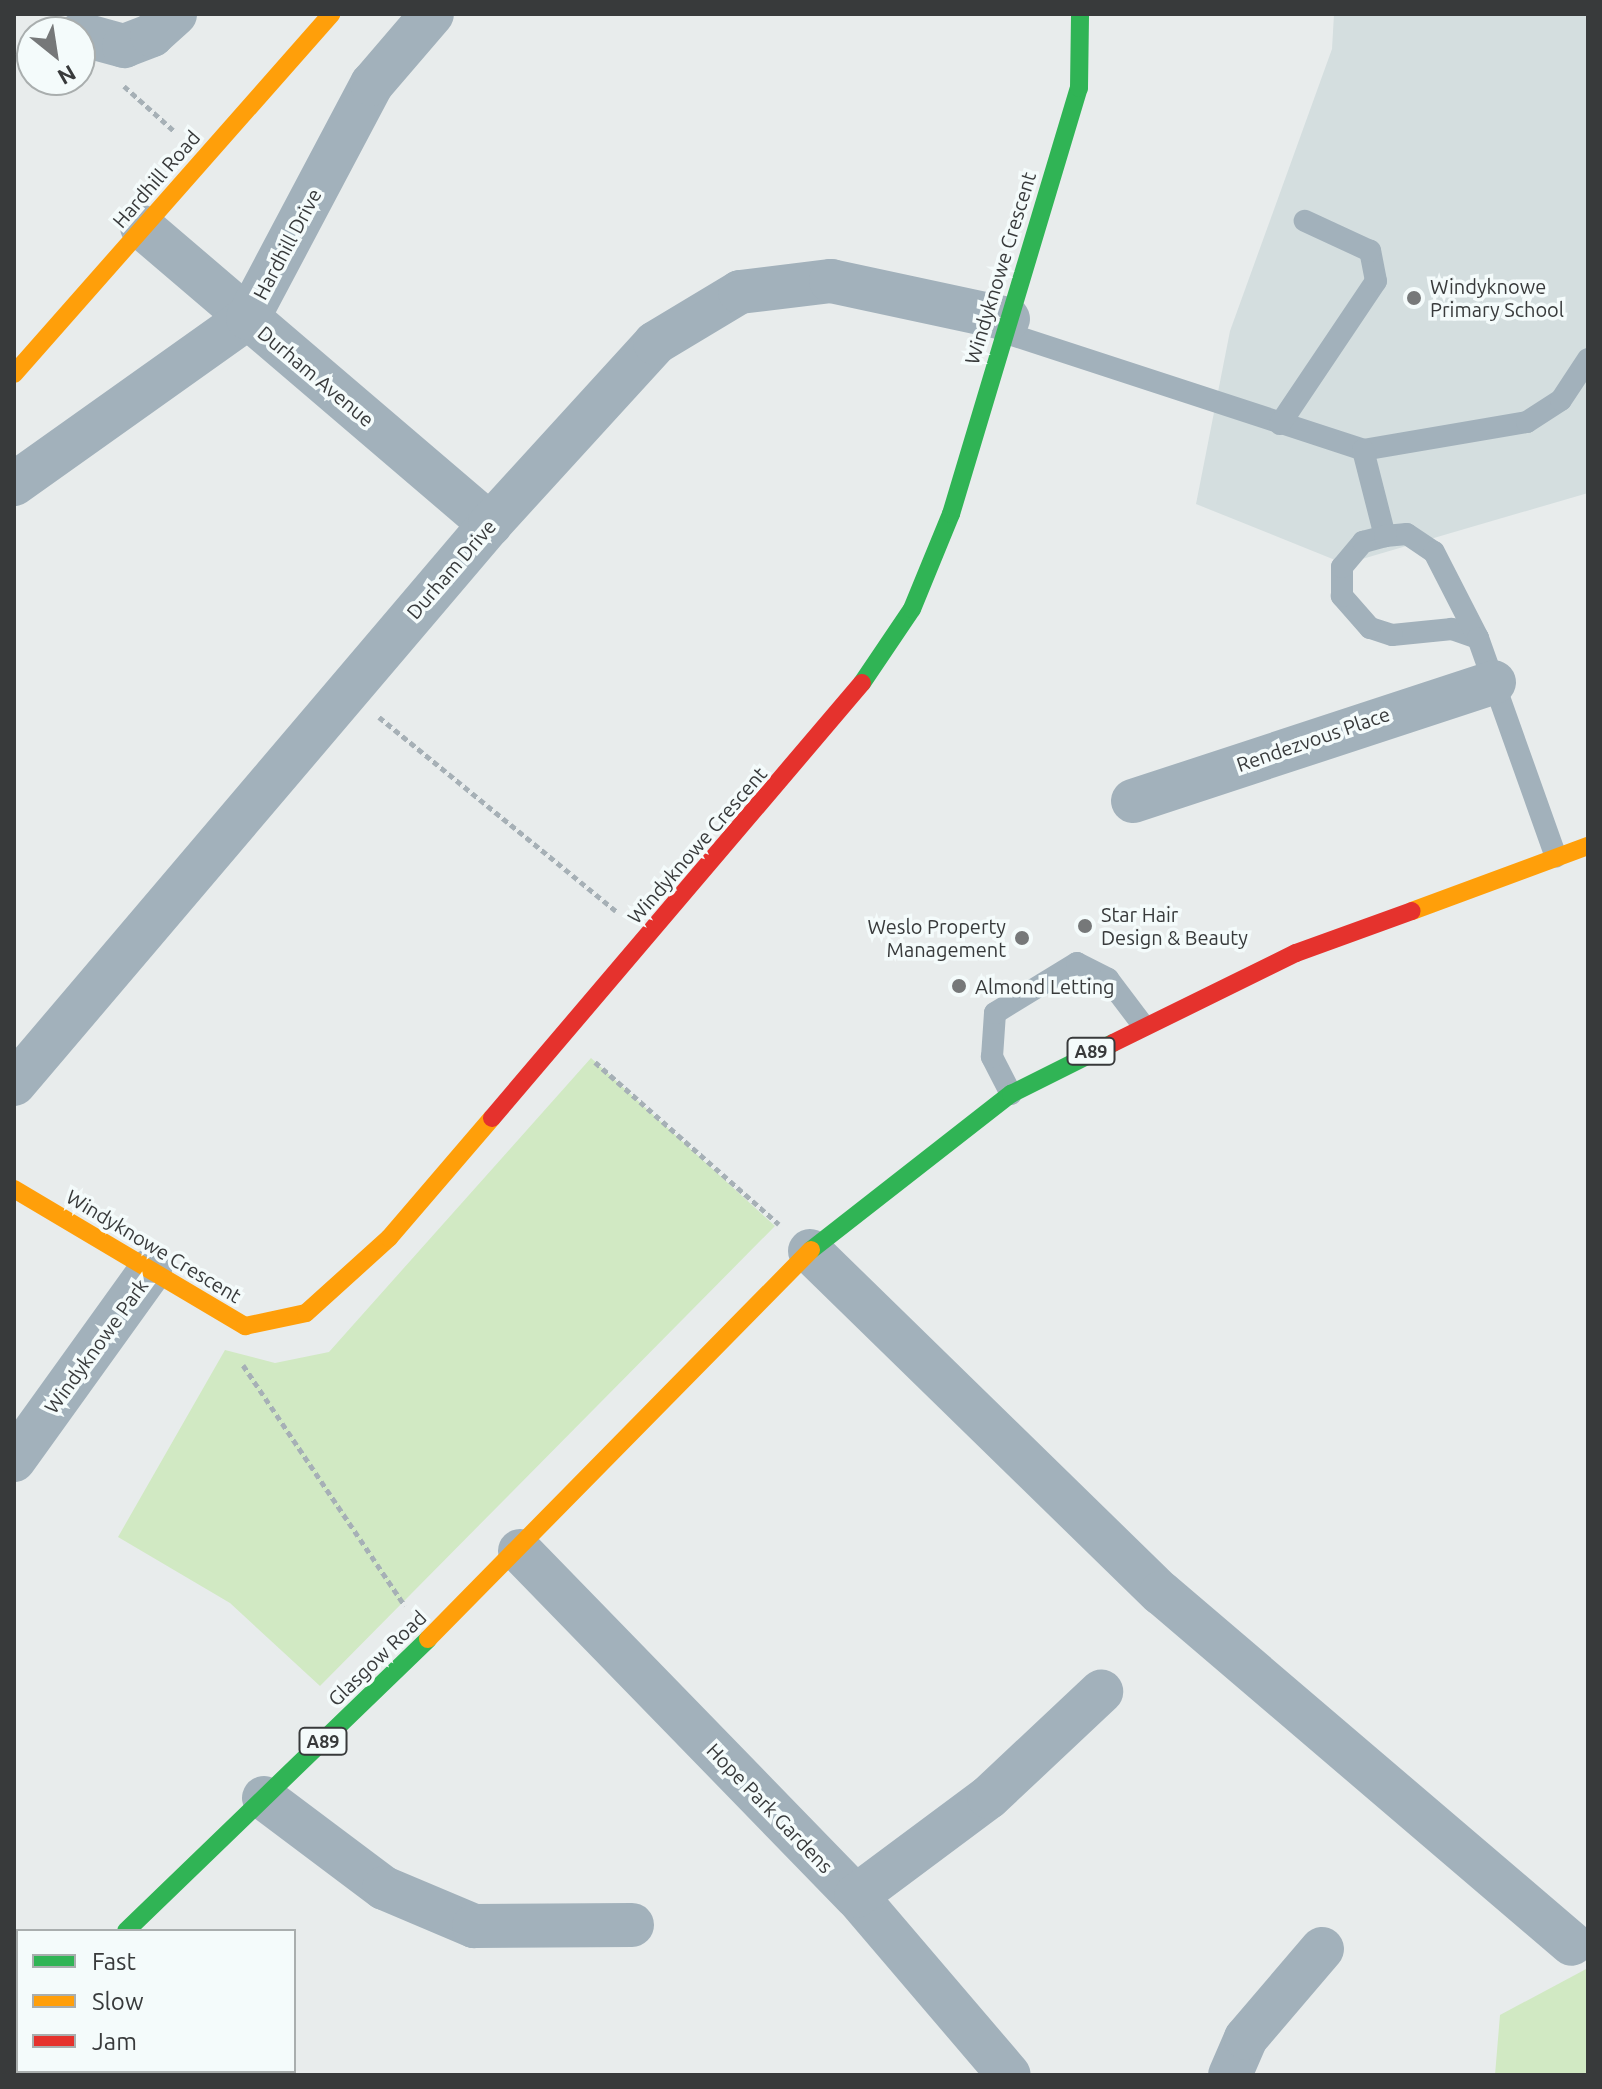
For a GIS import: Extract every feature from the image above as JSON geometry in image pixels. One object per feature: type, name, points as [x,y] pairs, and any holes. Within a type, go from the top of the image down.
[{"type":"main road","name":"Hardhill Road","points":[[14,374],[331,14]]},
{"type":"main road","name":"Windyknowe Crescent","points":[[14,1189],[245,1326],[306,1313],[389,1238],[850,700],[912,609],[951,514],[1005,325],[1079,88],[1080,14]]},
{"type":"main road","name":"A89","points":[[520,1551],[810,1251],[1011,1094],[1142,1024],[1296,953],[1588,846]]},
{"type":"main road","name":"Glasgow Road","points":[[128,1929],[520,1551]]},
{"type":"street","points":[[96,38],[124,46],[152,35],[175,14]]},
{"type":"street","name":"Hardhill Drive","points":[[14,484],[248,318],[372,84],[432,14]]},
{"type":"street","name":"Durham Avenue","points":[[142,227],[490,524]]},
{"type":"street","name":"Durham Drive","points":[[14,1084],[490,524],[655,343],[740,292],[831,281],[1005,325]]},
{"type":"street","name":"Rendezvous Place","points":[[1133,801],[1494,682]]},
{"type":"street","points":[[810,1251],[1161,1593],[1572,1944]]},
{"type":"street","name":"Windyknowe Park","points":[[14,1460],[150,1271]]},
{"type":"street","name":"Hope Park Gardens","points":[[520,1551],[856,1896],[1009,2075]]},
{"type":"street","points":[[856,1896],[989,1797],[1101,1692]]},
{"type":"street","points":[[264,1798],[384,1888],[474,1926],[632,1925]]},
{"type":"street","points":[[1230,2075],[1246,2038],[1322,1949]]},
{"type":"lane","points":[[1280,424],[1376,281],[1370,251],[1305,221]]},
{"type":"lane","points":[[1005,325],[1280,424],[1363,450],[1527,422],[1561,400],[1588,359]]},
{"type":"lane","points":[[1363,450],[1385,536]]},
{"type":"lane","points":[[1478,638],[1452,629],[1392,635],[1352,615],[1342,596],[1342,567],[1363,542],[1385,536],[1407,534],[1434,552],[1478,638],[1556,857]]},
{"type":"lane","points":[[1011,1094],[992,1057],[995,1013],[1077,963],[1108,979],[1142,1024]]},
{"type":"path","points":[[347,691],[647,937]]},
{"type":"path","points":[[563,1034],[810,1251]]},
{"type":"path","points":[[245,1326],[231,1348],[428,1640]]},
{"type":"shaded area","name":"Windyknowe Primary School","points":[[1334,14],[1588,14],[1588,493],[1345,564],[1196,504],[1230,331],[1332,49]]},
{"type":"green space","points":[[591,1058],[775,1226],[320,1686],[230,1603],[118,1537],[225,1350],[275,1363],[329,1352]]},
{"type":"green space","points":[[1588,1968],[1588,2075],[1495,2075],[1500,2015]]},
{"type":"traffic: fast","points":[[862,683],[912,609],[951,514],[1079,88],[1080,14]]},
{"type":"traffic: fast","points":[[811,1250],[1011,1094],[1113,1043]]},
{"type":"traffic: fast","points":[[128,1929],[428,1639]]},
{"type":"traffic: slow","points":[[14,374],[331,14]]},
{"type":"traffic: slow","points":[[1412,911],[1588,846]]},
{"type":"traffic: slow","points":[[14,1189],[245,1326],[306,1313],[389,1238],[492,1118]]},
{"type":"traffic: slow","points":[[428,1639],[811,1250]]},
{"type":"traffic: jam","points":[[492,1118],[862,683]]},
{"type":"traffic: jam","points":[[1113,1043],[1296,953],[1412,911]]},
{"type":"place","name":"Windyknowe Primary School","points":[[1414,298]]},
{"type":"place","name":"Star Hair Design & Beauty","points":[[1085,926]]},
{"type":"place","name":"Weslo Property Management","points":[[1022,938]]},
{"type":"place","name":"Almond Letting","points":[[959,986]]}]
